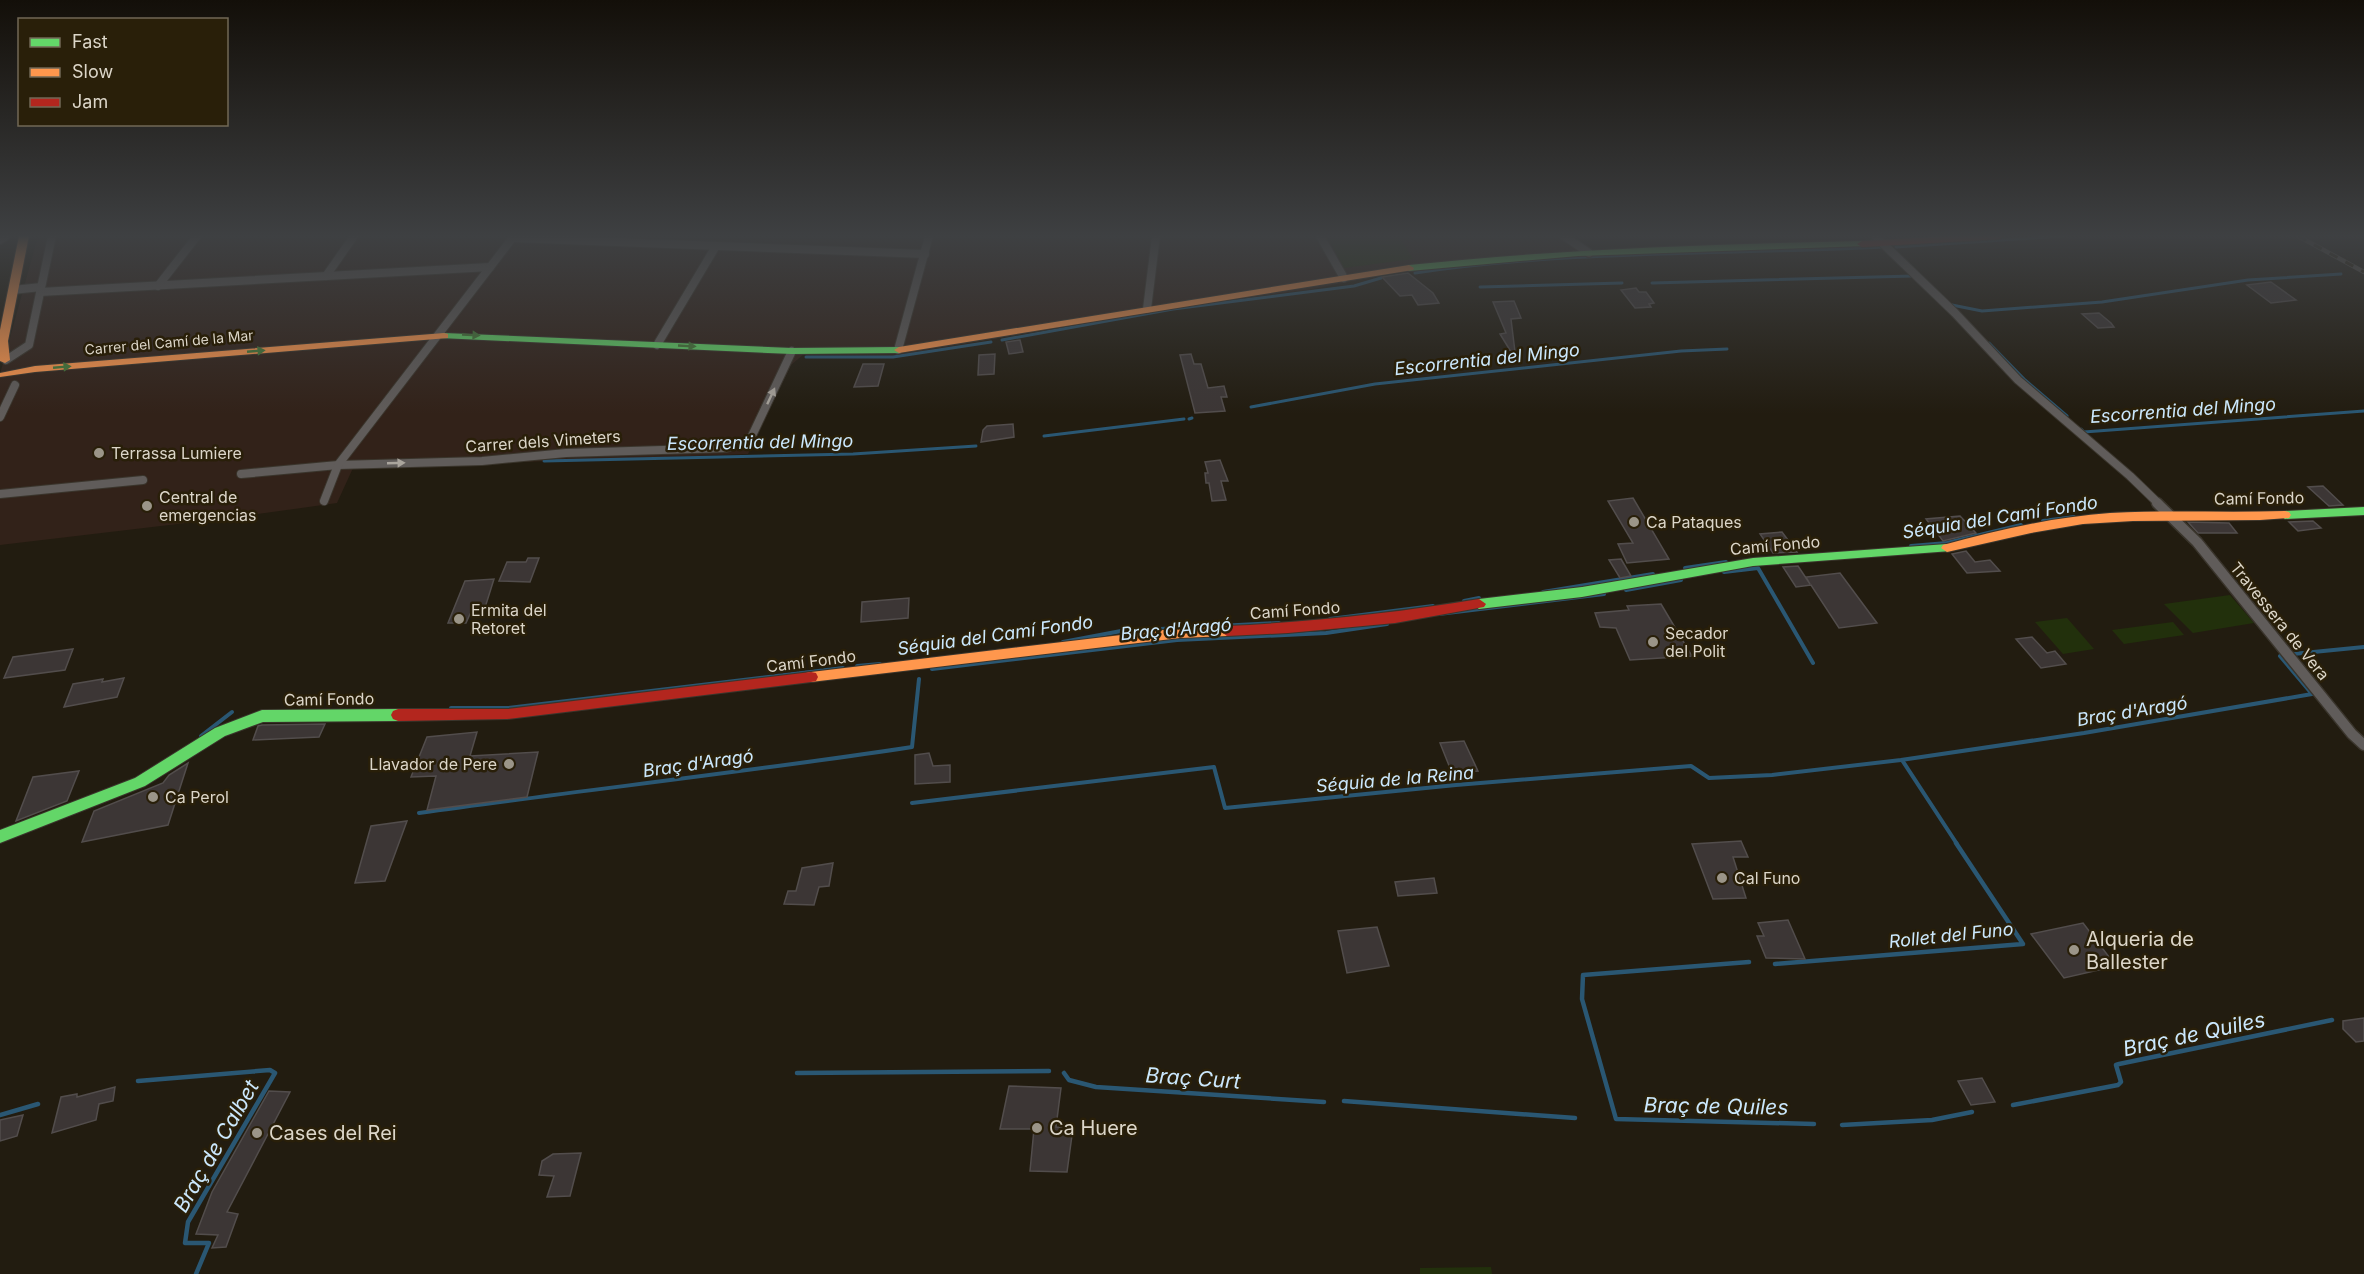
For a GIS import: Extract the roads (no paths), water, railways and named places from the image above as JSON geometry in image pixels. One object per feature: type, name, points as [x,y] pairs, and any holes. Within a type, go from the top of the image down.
[{"type":"street","points":[[3,360],[2,343],[12,295]]},
{"type":"street","points":[[3,360],[29,345],[39,295]]},
{"type":"street","points":[[324,501],[338,465],[468,295]]},
{"type":"street","points":[[657,345],[687,295]]},
{"type":"street","points":[[898,350],[914,295]]},
{"type":"street","points":[[1147,309],[1149,295]]},
{"type":"street","name":"Carrer del Camí de la Mar","points":[[2,376],[35,369],[458,335],[792,351],[898,350],[1233,295]]},
{"type":"street","name":"Travessera de Vera","points":[[1935,295],[2018,380],[2172,515],[2197,542],[2352,734],[2364,745]]},
{"type":"street","name":"Carrer dels Vimeters","points":[[241,474],[338,465],[482,461],[566,453],[726,448],[750,440],[792,351]]},
{"type":"street","points":[[2,376],[11,369],[12,363],[3,360]]},
{"type":"street","points":[[0,417],[15,385]]},
{"type":"street","points":[[0,494],[143,480]]},
{"type":"street","name":"Camí Fondo","points":[[0,837],[140,783],[220,732],[262,716],[507,714],[1180,633],[1288,628],[1395,618],[1451,607],[1582,592],[1753,562],[1942,549],[2030,528],[2084,520],[2172,515],[2272,516],[2364,511]]},
{"type":"waterway","points":[[1002,340],[1173,309],[1280,295]]},
{"type":"waterway","points":[[1952,305],[1982,311],[2102,302],[2145,295]]},
{"type":"waterway","points":[[806,357],[893,357],[991,342]]},
{"type":"waterway","name":"Escorrentia del Mingo","points":[[1989,343],[2025,380],[2067,416]]},
{"type":"waterway","name":"Escorrentia del Mingo","points":[[1251,407],[1375,384],[1681,351],[1727,349]]},
{"type":"waterway","name":"Escorrentia del Mingo","points":[[2081,429],[2084,432],[2364,411]]},
{"type":"waterway","name":"Escorrentia del Mingo","points":[[1044,436],[1184,419]]},
{"type":"waterway","name":"Escorrentia del Mingo","points":[[544,461],[853,454],[976,446]]},
{"type":"waterway","name":"Séquia del Camí Fondo","points":[[2043,521],[2074,517]]},
{"type":"waterway","name":"Séquia del Camí Fondo","points":[[1911,546],[1947,543],[2021,525]]},
{"type":"waterway","name":"Séquia del Camí Fondo","points":[[1685,568],[1726,562]]},
{"type":"waterway","name":"Braç d'Aragó","points":[[1724,572],[1758,568],[1813,663]]},
{"type":"waterway","name":"Séquia del Camí Fondo","points":[[1543,592],[1653,574]]},
{"type":"waterway","name":"Braç d'Aragó","points":[[1626,590],[1681,580]]},
{"type":"waterway","name":"Braç d'Aragó","points":[[1439,614],[1604,594]]},
{"type":"waterway","name":"Séquia del Camí Fondo","points":[[1464,601],[1479,598]]},
{"type":"waterway","name":"Séquia del Camí Fondo","points":[[1330,619],[1433,606]]},
{"type":"waterway","name":"Séquia del Camí Fondo","points":[[1063,642],[1121,631],[1279,623]]},
{"type":"waterway","name":"Braç d'Aragó","points":[[932,669],[1177,640],[1326,633],[1387,624]]},
{"type":"waterway","name":"Braç d'Aragó","points":[[2293,654],[2364,647]]},
{"type":"waterway","name":"Séquia de la Reina","points":[[912,803],[1214,767],[1225,808],[1456,785],[1691,766],[1709,778],[1772,775],[1901,760],[2084,733],[2312,694],[2280,656],[2283,655]]},
{"type":"waterway","name":"Séquia del Camí Fondo","points":[[857,666],[880,664]]},
{"type":"waterway","name":"Séquia del Camí Fondo","points":[[451,708],[508,708],[843,668]]},
{"type":"waterway","name":"Braç d'Aragó","points":[[419,813],[912,747],[919,679]]},
{"type":"waterway","name":"Séquia del Camí Fondo","points":[[201,736],[232,712]]},
{"type":"waterway","name":"Rollet del Funo","points":[[1902,760],[1957,844]]},
{"type":"waterway","name":"Rollet del Funo","points":[[1775,964],[2023,944],[1956,843]]},
{"type":"waterway","name":"Rollet del Funo","points":[[1749,962],[1583,975],[1582,999],[1616,1119],[1814,1124]]},
{"type":"waterway","name":"Braç de Quiles","points":[[2013,1105],[2118,1085],[2121,1082],[2116,1065],[2119,1064],[2332,1020]]},
{"type":"waterway","name":"Braç de Calbet","points":[[138,1081],[270,1070],[275,1073],[188,1222],[185,1243],[209,1243],[196,1274]]},
{"type":"waterway","name":"Braç Curt","points":[[797,1073],[1049,1071]]},
{"type":"waterway","name":"Braç Curt","points":[[1064,1073],[1069,1080],[1096,1087],[1324,1102]]},
{"type":"waterway","name":"Braç Curt","points":[[1344,1101],[1575,1118]]},
{"type":"waterway","name":"Braç de Calbet","points":[[0,1115],[38,1104]]},
{"type":"waterway","name":"Braç de Quiles","points":[[1842,1125],[1932,1120],[1972,1112]]},
{"type":"place","name":"Terrassa Lumiere","points":[[99,453]]},
{"type":"place","name":"Central de emergencias","points":[[147,506]]},
{"type":"place","name":"Ca Pataques","points":[[1634,522]]},
{"type":"place","name":"Ermita del Retoret","points":[[459,619]]},
{"type":"place","name":"Secador del Polit","points":[[1653,642]]},
{"type":"place","name":"Llavador de Pere","points":[[509,764]]},
{"type":"place","name":"Ca Perol","points":[[153,797]]},
{"type":"place","name":"Cal Funo","points":[[1722,878]]},
{"type":"place","name":"Alqueria de Ballester","points":[[2074,950]]},
{"type":"place","name":"Ca Huere","points":[[1037,1128]]},
{"type":"place","name":"Cases del Rei","points":[[257,1133]]}]
